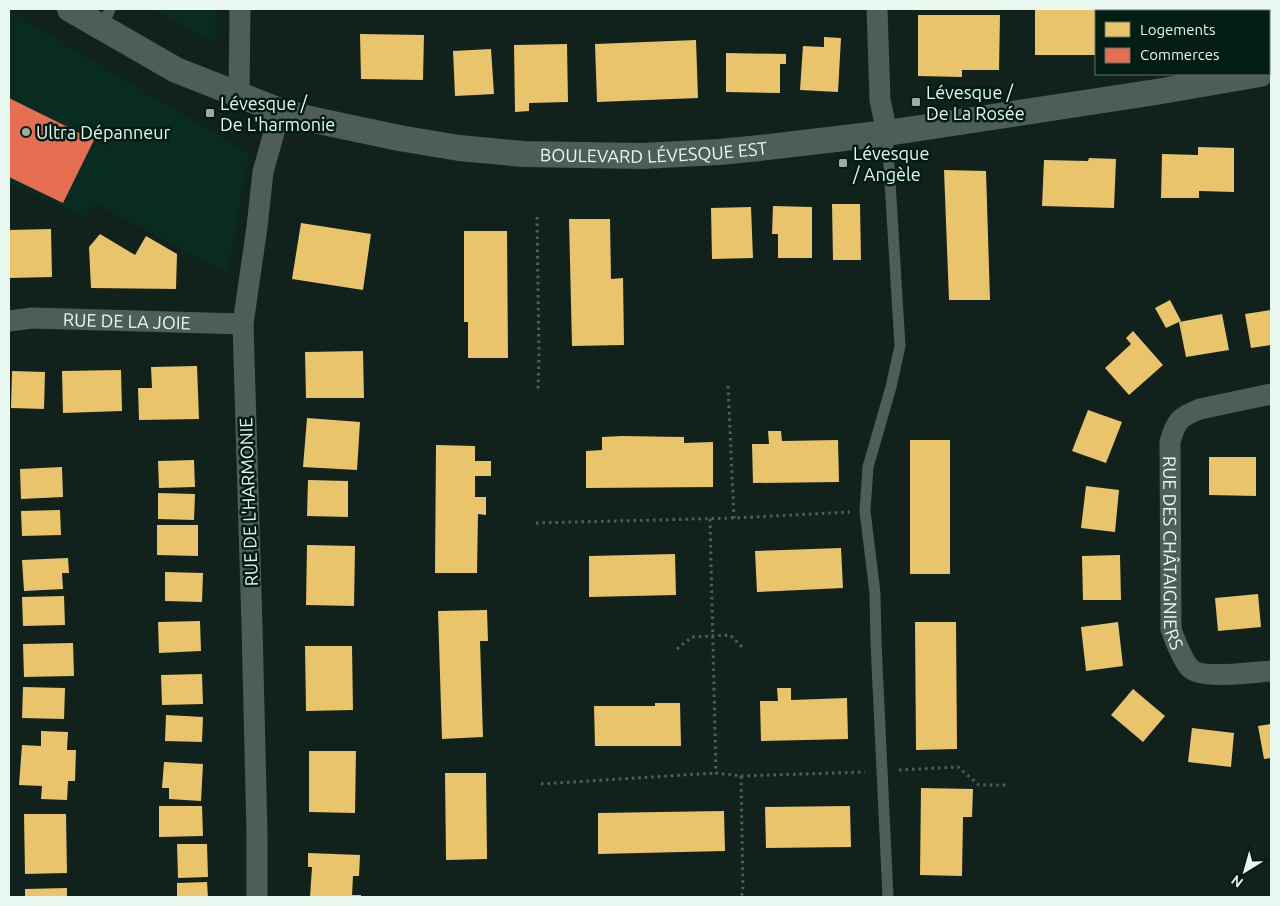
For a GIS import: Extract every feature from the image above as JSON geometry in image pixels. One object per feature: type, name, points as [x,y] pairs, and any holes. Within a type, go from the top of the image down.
[{"type":"street","name":"BOULEVARD LÉVESQUE EST","points":[[70,9],[106,18],[176,70],[239,96],[280,110],[314,120],[400,138],[459,148],[523,154],[643,156],[718,152],[887,133],[1254,75]]},
{"type":"street","points":[[239,96],[240,9]]},
{"type":"street","points":[[877,9],[880,100],[887,133]]},
{"type":"street","name":"RUE DE L'HARMONIE","points":[[257,897],[253,656],[243,324],[263,172],[280,110]]},
{"type":"street","name":"RUE DE LA JOIE","points":[[9,321],[32,318],[243,324]]},
{"type":"street","name":"RUE DES CHÂTAIGNIERS","points":[[1271,394],[1189,413],[1174,426],[1170,442],[1171,629],[1174,641],[1190,668],[1200,672],[1229,674],[1271,671]]},
{"type":"lane","points":[[887,133],[900,346],[891,387],[868,467],[865,511],[875,593],[888,897]]},
{"type":"path","points":[[537,217],[538,392]]},
{"type":"path","points":[[728,386],[734,518]]},
{"type":"path","points":[[536,523],[710,519],[865,511]]},
{"type":"path","points":[[710,519],[716,773]]},
{"type":"path","points":[[677,649],[692,637],[730,634],[743,648]]},
{"type":"path","points":[[541,784],[716,773],[741,776],[742,897]]},
{"type":"shaded area","points":[[153,9],[215,9],[215,43]]},
{"type":"shaded area","points":[[9,11],[249,154],[227,273],[96,204],[84,216],[9,183]]},
{"type":"building: Logements","points":[[1035,9],[1098,9],[1095,10],[1095,55],[1035,55]]},
{"type":"building: Logements","points":[[1184,9],[1184,10],[1132,10]]},
{"type":"building: Logements","points":[[1271,9],[1271,26],[1270,10],[1219,10]]},
{"type":"building: Logements","points":[[918,15],[1000,15],[999,70],[962,70],[962,77],[918,76]]},
{"type":"building: Logements","points":[[360,34],[424,35],[423,80],[361,79]]},
{"type":"building: Logements","points":[[824,37],[841,38],[838,92],[800,90],[803,46],[824,47]]},
{"type":"building: Logements","points":[[696,40],[698,98],[597,102],[595,44]]},
{"type":"building: Logements","points":[[567,44],[568,102],[529,103],[529,111],[515,112],[514,45]]},
{"type":"building: Logements","points":[[491,49],[494,94],[455,96],[453,51]]},
{"type":"building: Logements","points":[[726,53],[786,54],[786,64],[780,64],[780,93],[726,92]]},
{"type":"building: Logements","points":[[1198,147],[1234,148],[1234,192],[1199,191],[1199,198],[1161,198],[1162,154],[1198,155]]},
{"type":"building: Logements","points":[[1089,158],[1116,159],[1114,208],[1042,206],[1044,160],[1088,161]]},
{"type":"building: Logements","points":[[944,170],[986,171],[990,300],[949,300]]},
{"type":"building: Logements","points":[[832,204],[860,204],[861,260],[833,260]]},
{"type":"building: Logements","points":[[773,206],[812,207],[812,258],[778,258],[778,234],[772,234]]},
{"type":"building: Logements","points":[[751,207],[753,258],[712,259],[711,208]]},
{"type":"building: Logements","points":[[569,219],[610,219],[611,279],[623,278],[624,345],[572,346]]},
{"type":"building: Logements","points":[[301,223],[371,234],[363,290],[292,279]]},
{"type":"building: Logements","points":[[51,229],[52,277],[9,278],[9,230]]},
{"type":"building: Logements","points":[[464,231],[507,231],[508,358],[468,358],[468,322],[464,322]]},
{"type":"building: Logements","points":[[100,234],[135,255],[146,236],[177,254],[176,289],[91,288],[89,247]]},
{"type":"building: Logements","points":[[1170,300],[1181,321],[1166,328],[1155,308]]},
{"type":"building: Logements","points":[[1271,310],[1271,345],[1251,348],[1245,314]]},
{"type":"building: Logements","points":[[1222,314],[1229,350],[1186,357],[1179,322]]},
{"type":"building: Logements","points":[[1133,331],[1163,365],[1129,395],[1105,368],[1131,344],[1126,338]]},
{"type":"building: Logements","points":[[363,351],[364,398],[306,398],[305,352]]},
{"type":"building: Logements","points":[[197,366],[199,419],[139,420],[138,388],[152,388],[151,367]]},
{"type":"building: Logements","points":[[121,370],[122,411],[63,413],[62,371]]},
{"type":"building: Logements","points":[[12,371],[45,372],[44,409],[11,408]]},
{"type":"building: Logements","points":[[1088,410],[1122,422],[1106,463],[1072,451]]},
{"type":"building: Logements","points":[[307,418],[360,422],[357,470],[303,467]]},
{"type":"building: Logements","points":[[768,431],[781,431],[782,441],[838,440],[839,482],[753,483],[752,444],[769,444]]},
{"type":"building: Logements","points":[[602,437],[684,437],[684,443],[713,442],[713,487],[586,488],[586,451],[602,450]]},
{"type":"building: Logements","points":[[910,440],[950,440],[950,574],[910,574]]},
{"type":"building: Logements","points":[[436,445],[475,446],[475,461],[491,461],[491,476],[475,476],[475,497],[486,497],[486,515],[478,514],[477,573],[435,573]]},
{"type":"building: Logements","points":[[1209,457],[1256,457],[1256,496],[1209,495]]},
{"type":"building: Logements","points":[[194,460],[195,487],[159,488],[158,461]]},
{"type":"building: Logements","points":[[62,467],[63,497],[21,499],[20,469]]},
{"type":"building: Logements","points":[[308,480],[348,481],[348,517],[307,516]]},
{"type":"building: Logements","points":[[1086,486],[1119,490],[1115,532],[1081,528]]},
{"type":"building: Logements","points":[[158,493],[195,494],[194,520],[158,519]]},
{"type":"building: Logements","points":[[60,510],[61,535],[22,536],[21,511]]},
{"type":"building: Logements","points":[[157,525],[198,525],[198,556],[157,555]]},
{"type":"building: Logements","points":[[307,545],[355,546],[354,606],[306,605]]},
{"type":"building: Logements","points":[[841,548],[843,588],[757,592],[755,551]]},
{"type":"building: Logements","points":[[675,554],[676,595],[589,597],[589,556]]},
{"type":"building: Logements","points":[[1120,555],[1121,600],[1083,600],[1082,556]]},
{"type":"building: Logements","points":[[68,558],[69,573],[62,573],[63,589],[24,591],[22,560]]},
{"type":"building: Logements","points":[[165,572],[203,573],[202,602],[165,601]]},
{"type":"building: Logements","points":[[1258,594],[1261,627],[1218,631],[1215,598]]},
{"type":"building: Logements","points":[[64,596],[65,625],[23,626],[22,597]]},
{"type":"building: Logements","points":[[487,610],[488,641],[480,641],[483,737],[442,739],[438,611]]},
{"type":"building: Logements","points":[[200,621],[201,651],[159,653],[158,622]]},
{"type":"building: Logements","points":[[915,622],[956,622],[957,749],[916,750]]},
{"type":"building: Logements","points":[[1118,622],[1123,666],[1086,671],[1081,627]]},
{"type":"building: Logements","points":[[73,643],[74,676],[24,677],[23,644]]},
{"type":"building: Logements","points":[[305,646],[352,646],[353,710],[306,711]]},
{"type":"building: Logements","points":[[202,674],[203,704],[162,705],[161,675]]},
{"type":"building: Logements","points":[[23,687],[65,688],[64,719],[22,718]]},
{"type":"building: Logements","points":[[777,688],[791,688],[791,700],[847,698],[848,739],[761,741],[760,701],[778,701]]},
{"type":"building: Logements","points":[[1133,689],[1165,716],[1143,742],[1111,715]]},
{"type":"building: Logements","points":[[655,703],[680,703],[681,746],[595,746],[594,706],[655,706]]},
{"type":"building: Logements","points":[[166,715],[203,717],[202,742],[165,741]]},
{"type":"building: Logements","points":[[1271,724],[1271,758],[1264,759],[1258,726]]},
{"type":"building: Logements","points":[[1192,728],[1234,733],[1231,767],[1188,762]]},
{"type":"building: Logements","points":[[41,731],[68,732],[67,750],[76,750],[75,781],[68,781],[67,800],[41,799],[42,786],[19,785],[22,745],[41,746]]},
{"type":"building: Logements","points":[[309,751],[356,751],[355,813],[309,812]]},
{"type":"building: Logements","points":[[164,762],[203,764],[201,801],[169,799],[169,788],[162,788]]},
{"type":"building: Logements","points":[[445,773],[486,773],[487,859],[446,860]]},
{"type":"building: Logements","points":[[921,788],[973,789],[972,817],[963,817],[962,876],[920,875]]},
{"type":"building: Logements","points":[[159,806],[202,806],[203,836],[159,837]]},
{"type":"building: Logements","points":[[850,806],[851,847],[766,848],[765,807]]},
{"type":"building: Logements","points":[[724,811],[725,851],[598,854],[598,813]]},
{"type":"building: Logements","points":[[24,814],[66,814],[67,873],[25,874]]},
{"type":"building: Logements","points":[[177,844],[207,844],[208,877],[178,878]]},
{"type":"building: Logements","points":[[308,853],[360,855],[359,876],[353,876],[352,895],[361,895],[361,897],[310,897],[312,867],[308,867]]},
{"type":"building: Logements","points":[[207,882],[208,897],[177,897],[177,883]]},
{"type":"building: Logements","points":[[67,888],[67,897],[25,897],[25,889]]},
{"type":"building: Commerces","points":[[9,98],[94,140],[63,203],[9,177]]},
{"type":"place","name":"Lévesque / De La Rosée","points":[[916,102]]},
{"type":"place","name":"Lévesque / De L'harmonie","points":[[210,113]]},
{"type":"place","name":"Ultra Dépanneur","points":[[26,132]]},
{"type":"place","name":"Lévesque / Angèle","points":[[843,163]]}]
